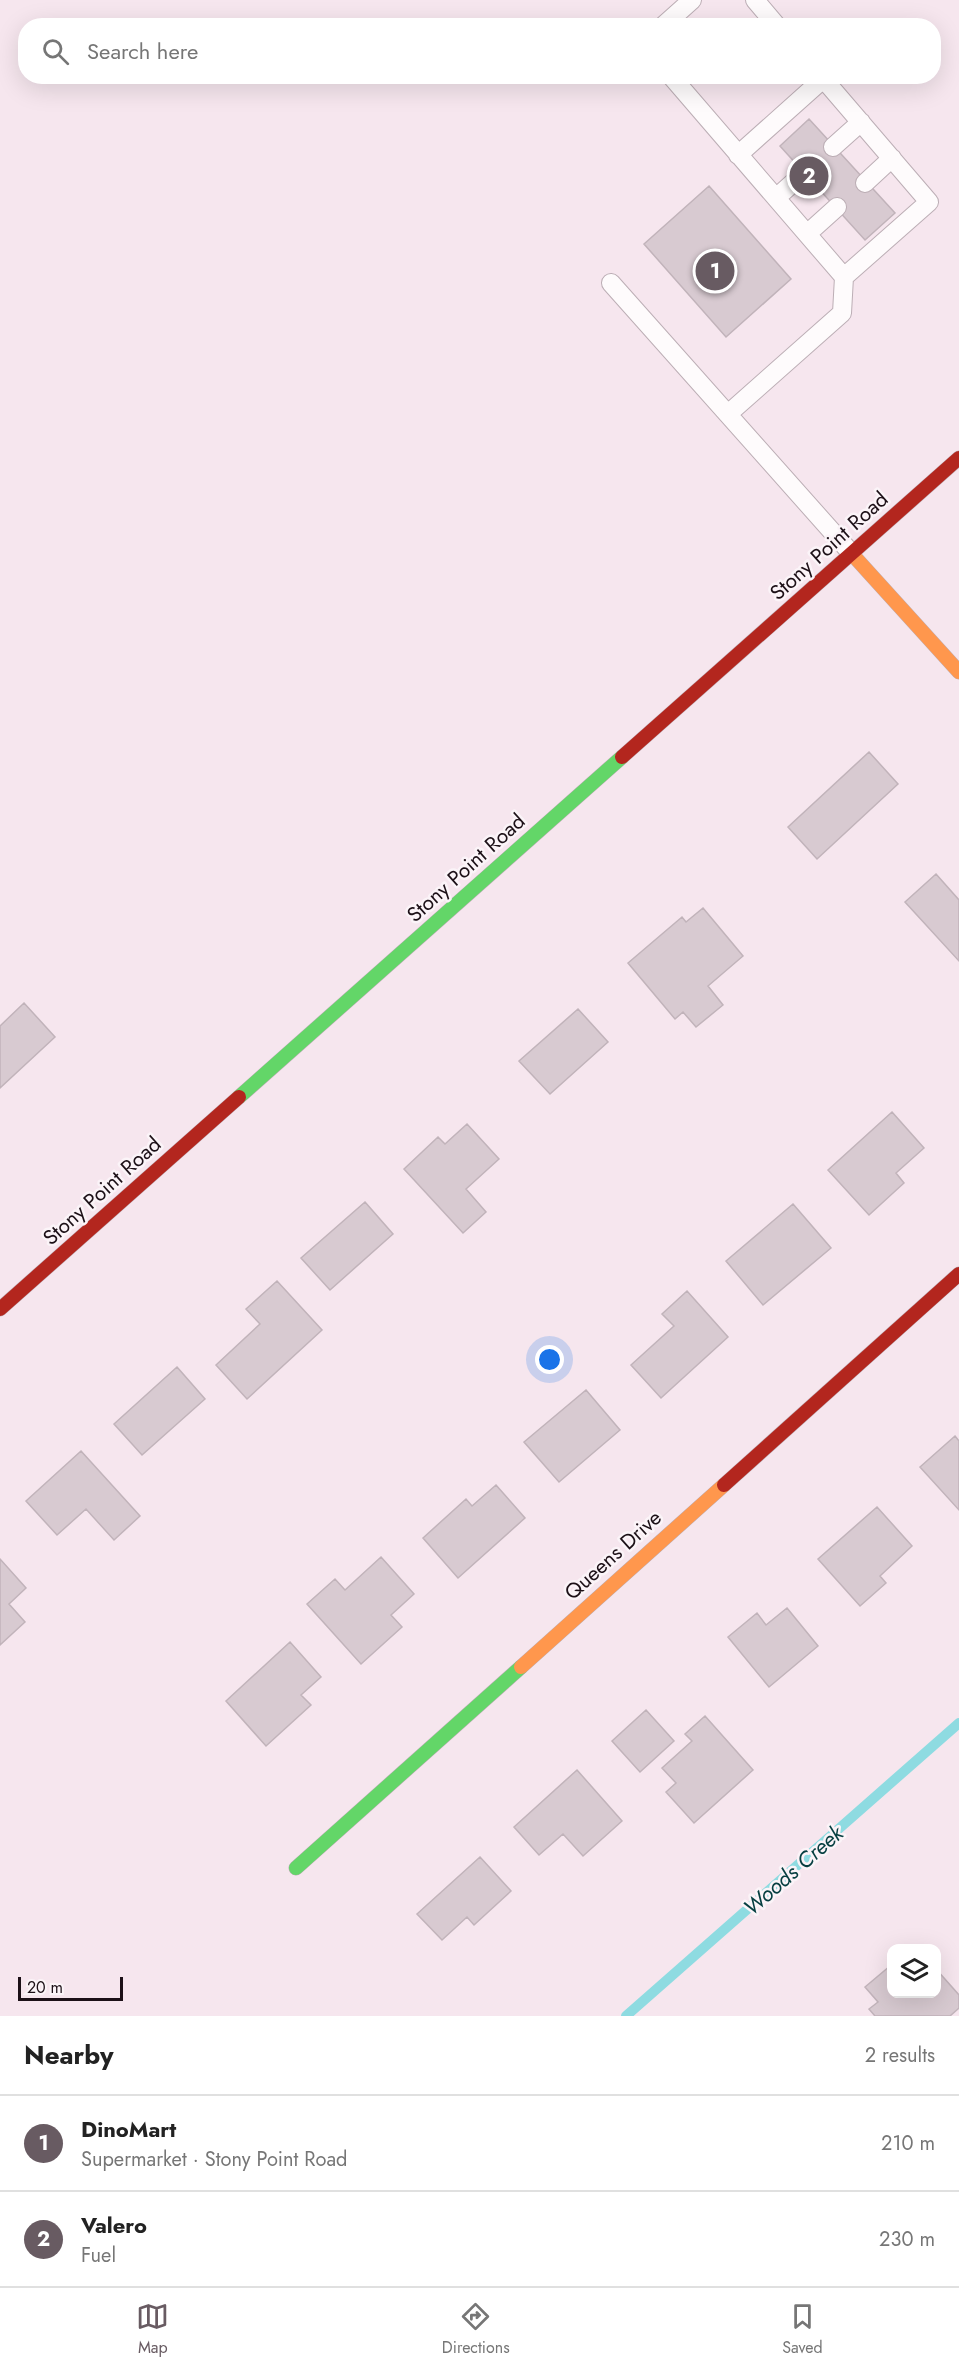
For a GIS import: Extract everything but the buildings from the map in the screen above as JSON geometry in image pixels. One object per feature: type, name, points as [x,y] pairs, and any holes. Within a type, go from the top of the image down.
[{"type":"street","name":"Stony Point Road","points":[[0,1309],[959,458]]},
{"type":"street","points":[[852,554],[959,672]]},
{"type":"street","name":"Queens Drive","points":[[296,1868],[959,1274]]},
{"type":"lane","points":[[672,18],[692,0]]},
{"type":"lane","points":[[755,0],[770,18]]},
{"type":"lane","points":[[678,84],[844,277],[842,313],[728,414]]},
{"type":"lane","points":[[738,154],[815,84]]},
{"type":"lane","points":[[827,84],[929,202],[844,277]]},
{"type":"lane","points":[[833,147],[861,123]]},
{"type":"lane","points":[[865,183],[892,158]]},
{"type":"lane","points":[[776,198],[805,172]]},
{"type":"lane","points":[[807,234],[837,207]]},
{"type":"lane","points":[[611,283],[852,554]]},
{"type":"waterway","name":"Woods Creek","points":[[626,2016],[959,1723]]},
{"type":"traffic: fast","points":[[239,1097],[622,757]]},
{"type":"traffic: fast","points":[[296,1868],[521,1667]]},
{"type":"traffic: slow","points":[[852,554],[959,672]]},
{"type":"traffic: slow","points":[[521,1667],[724,1485]]},
{"type":"traffic: jam","points":[[622,757],[959,458]]},
{"type":"traffic: jam","points":[[0,1309],[239,1097]]},
{"type":"traffic: jam","points":[[724,1485],[959,1274]]},
{"type":"place","name":"Valero","points":[[809,176]]},
{"type":"place","name":"DinoMart","points":[[715,271]]}]
